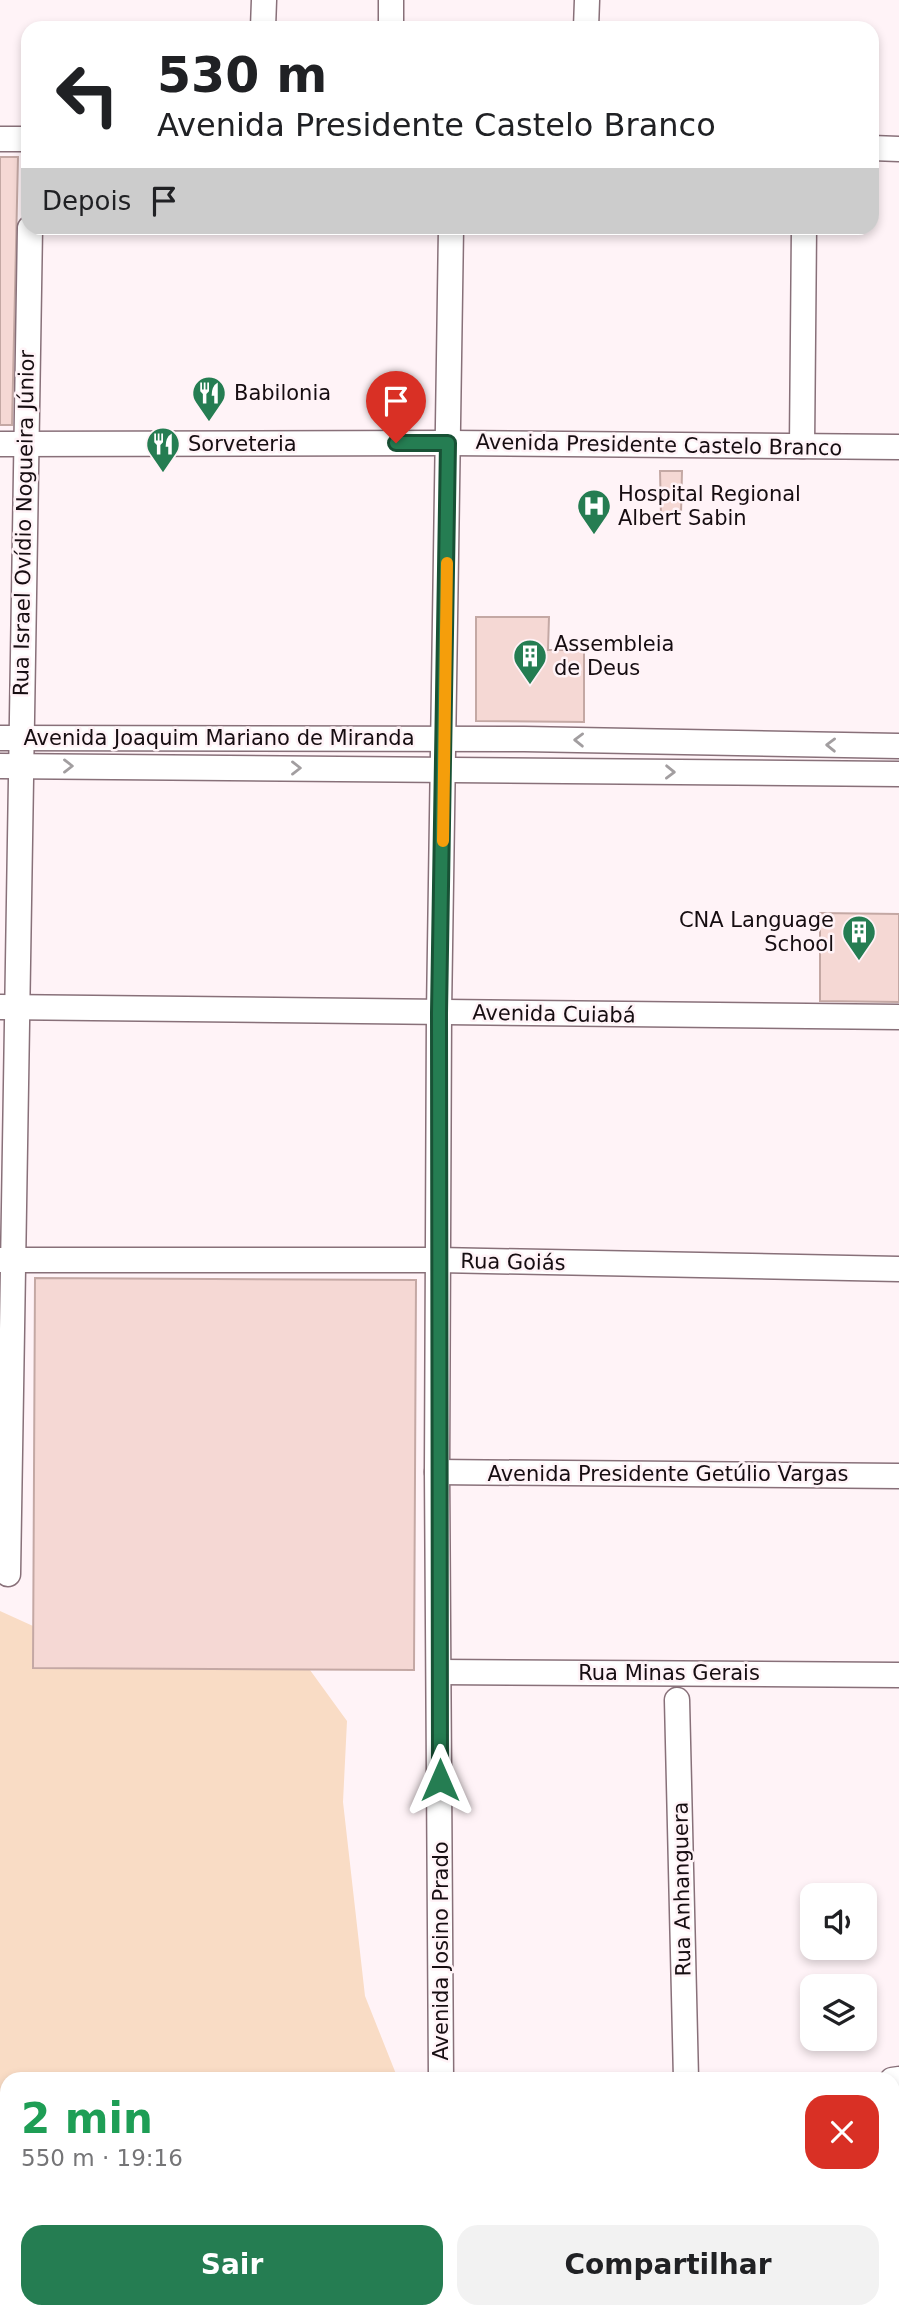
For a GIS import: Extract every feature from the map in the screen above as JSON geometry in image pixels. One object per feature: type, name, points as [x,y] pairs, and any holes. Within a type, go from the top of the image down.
[{"type":"street","points":[[263,21],[264,0]]},
{"type":"street","points":[[391,0],[391,21]]},
{"type":"street","points":[[586,21],[587,0]]},
{"type":"street","points":[[0,139],[21,139]]},
{"type":"street","points":[[879,148],[899,149]]},
{"type":"street","name":"Rua Israel Ovídio Nogueira Júnior","points":[[8,1574],[6,1260],[10,738],[26,444],[30,235]]},
{"type":"street","name":"Avenida Josino Prado","points":[[441,2072],[437,1472],[439,1013],[451,235]]},
{"type":"street","points":[[802,446],[804,235]]},
{"type":"street","name":"Avenida Presidente Castelo Branco","points":[[0,444],[448,443],[899,447]]},
{"type":"street","name":"Avenida Joaquim Mariano de Miranda","points":[[10,738],[445,739],[899,746]]},
{"type":"street","points":[[615,741],[616,771]]},
{"type":"street","name":"Avenida Joaquim Mariano de Miranda","points":[[10,766],[899,774]]},
{"type":"street","name":"Avenida Cuiabá","points":[[8,1007],[899,1017]]},
{"type":"street","name":"Rua Goiás","points":[[6,1260],[439,1260],[899,1269]]},
{"type":"street","name":"Avenida Presidente Getúlio Vargas","points":[[437,1472],[899,1476]]},
{"type":"street","name":"Rua Minas Gerais","points":[[439,1672],[899,1675]]},
{"type":"street","name":"Rua Anhanguera","points":[[677,1700],[686,2072]]},
{"type":"shaded area","points":[[0,1611],[33,1626],[33,1668],[310,1670],[347,1721],[343,1802],[365,1996],[395,2072],[0,2072]]},
{"type":"building","points":[[0,157],[18,157],[12,425],[0,425]]},
{"type":"building","points":[[660,471],[682,471],[681,514],[661,516]]},
{"type":"building","name":"Assembleia de Deus","points":[[476,617],[549,617],[548,650],[584,650],[584,722],[476,721]]},
{"type":"building","name":"CNA Language School","points":[[820,913],[899,914],[899,1002],[820,1001]]},
{"type":"building","points":[[35,1278],[416,1280],[414,1670],[33,1668]]},
{"type":"slow traffic","points":[[443,841],[447,563]]},
{"type":"place","name":"Babilonia","points":[[209,423]]},
{"type":"place","name":"Sorveteria","points":[[163,474]]},
{"type":"place","name":"Hospital Regional Albert Sabin","points":[[594,536]]},
{"type":"place","name":"Assembleia de Deus","points":[[530,686]]},
{"type":"place","name":"CNA Language School","points":[[859,962]]},
{"type":"route","points":[[396,443],[448,443],[439,1013],[437,1472],[440,1780]]}]
